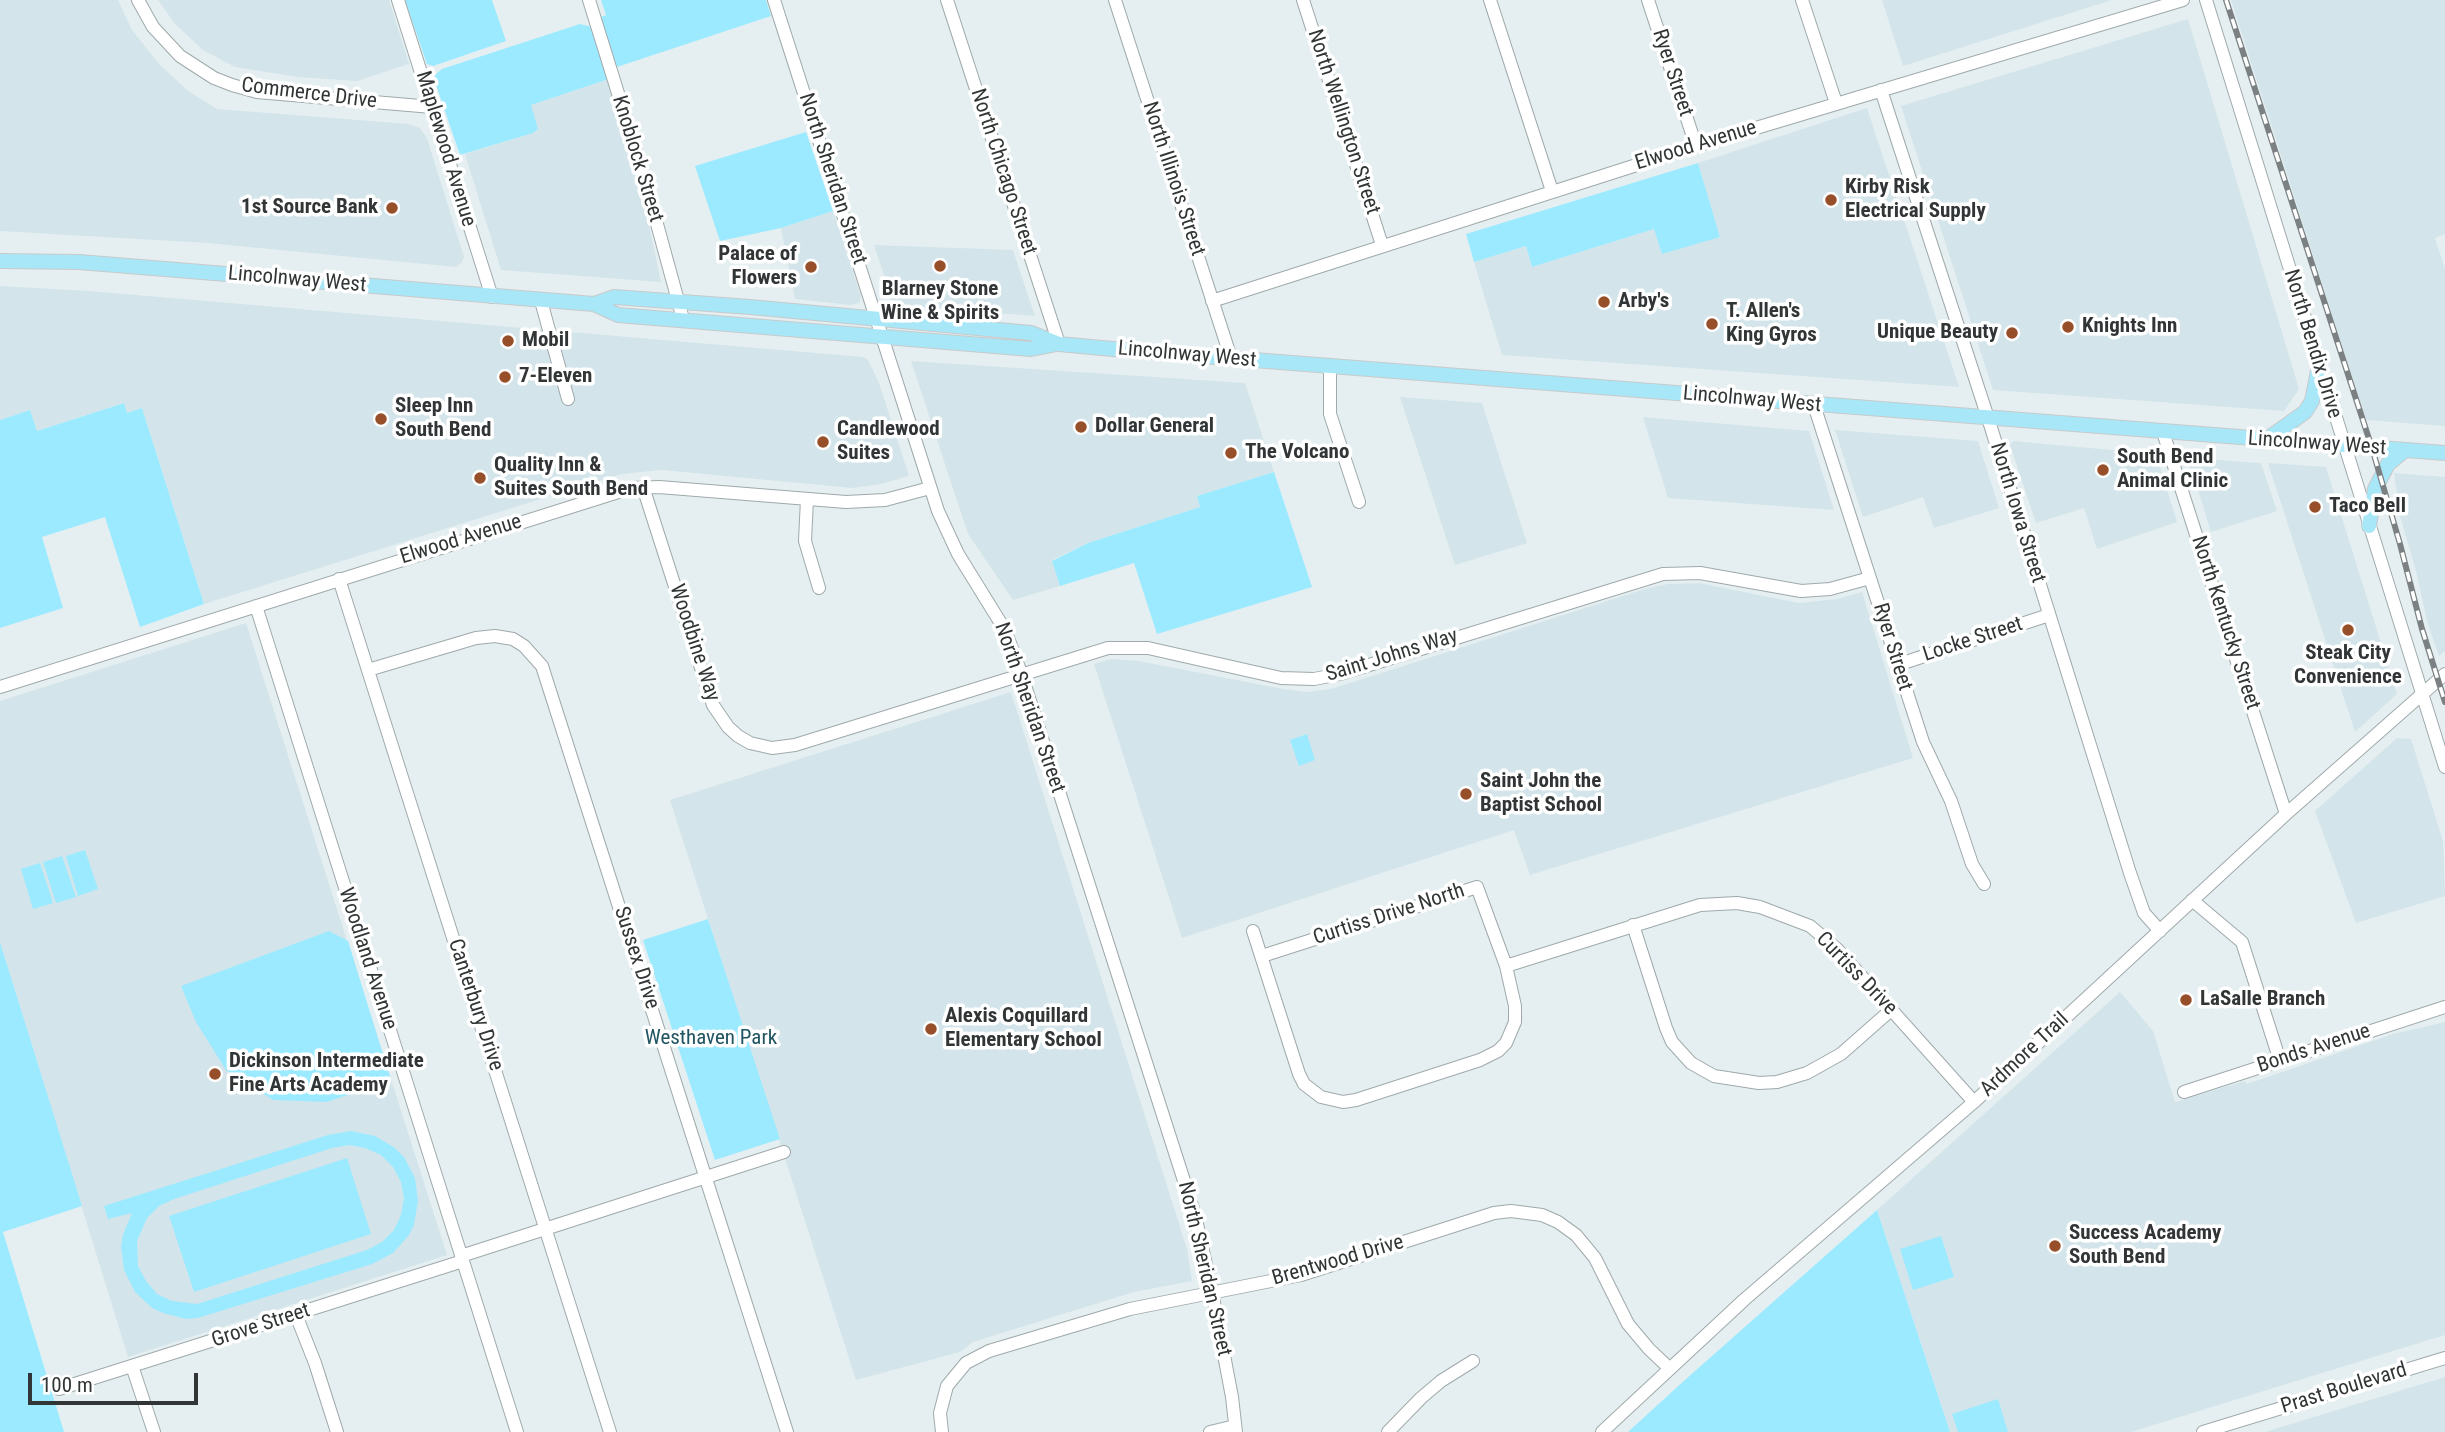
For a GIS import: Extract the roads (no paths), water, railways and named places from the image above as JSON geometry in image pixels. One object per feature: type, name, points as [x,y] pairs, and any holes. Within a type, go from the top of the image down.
[{"type":"main road","name":"Lincolnway West","points":[[0,261],[98,264],[492,298],[594,304],[618,314],[1031,349],[1059,344],[2445,453]]},
{"type":"main road","name":"Lincolnway West","points":[[594,304],[614,297],[877,319],[1031,333],[1059,344]]},
{"type":"main road","points":[[2266,440],[2305,412],[2312,401],[2319,366]]},
{"type":"main road","points":[[2369,526],[2375,489],[2388,464],[2405,450]]},
{"type":"street","name":"Commerce Drive","points":[[138,0],[153,27],[180,56],[214,78],[232,85],[257,92],[432,107]]},
{"type":"street","name":"Maplewood Avenue","points":[[398,0],[492,298]]},
{"type":"street","name":"Knoblock Street","points":[[589,0],[645,180],[682,319]]},
{"type":"street","name":"North Sheridan Street","points":[[774,0],[930,488],[948,536],[1005,630],[1021,673],[1195,1215],[1233,1396],[1236,1429]]},
{"type":"street","name":"North Chicago Street","points":[[947,0],[1059,344]]},
{"type":"street","name":"North Illinois Street","points":[[1115,0],[1231,358]]},
{"type":"street","name":"North Wellington Street","points":[[1303,0],[1382,244]]},
{"type":"street","points":[[1490,0],[1552,191]]},
{"type":"street","name":"Ryer Street","points":[[1648,0],[1696,146]]},
{"type":"street","points":[[1802,0],[1836,103]]},
{"type":"street","name":"Elwood Avenue","points":[[1212,301],[1382,244],[1696,146],[2183,0]]},
{"type":"street","name":"North Bendix Drive","points":[[2206,0],[2445,767]]},
{"type":"street","name":"North Iowa Street","points":[[1881,90],[1988,418],[2137,893],[2144,913],[2160,930]]},
{"type":"street","points":[[541,301],[568,400]]},
{"type":"street","points":[[1330,366],[1330,414],[1359,502]]},
{"type":"street","name":"Ryer Street","points":[[1814,405],[1923,742],[1951,802],[1972,864],[1984,884]]},
{"type":"street","name":"North Kentucky Street","points":[[2163,432],[2286,814]]},
{"type":"street","name":"Elwood Avenue","points":[[0,687],[578,504],[643,487],[866,502],[885,500],[930,488]]},
{"type":"street","name":"Woodbine Way","points":[[643,487],[719,717],[738,736],[750,743],[772,748],[795,745]]},
{"type":"street","points":[[807,499],[805,541],[819,588]]},
{"type":"street","name":"Saint Johns Way","points":[[795,745],[1092,651],[1136,647],[1281,678],[1314,680],[1663,574],[1700,573],[1801,591],[1830,589],[1870,578]]},
{"type":"street","name":"Canterbury Drive","points":[[339,579],[610,1432]]},
{"type":"street","name":"Woodland Avenue","points":[[256,606],[517,1432]]},
{"type":"street","name":"Locke Street","points":[[1897,665],[2049,615]]},
{"type":"street","name":"Sussex Drive","points":[[368,670],[476,638],[495,636],[513,639],[524,646],[542,666],[787,1432]]},
{"type":"street","name":"Ardmore Trail","points":[[1602,1432],[1745,1299],[1975,1102],[2286,814],[2445,674]]},
{"type":"street","name":"Curtiss Drive North","points":[[1262,956],[1477,887],[1506,966]]},
{"type":"street","points":[[2192,900],[2242,942],[2280,1061]]},
{"type":"street","name":"Curtiss Drive","points":[[1506,966],[1700,905],[1737,903],[1760,907],[1810,926],[1838,949],[1975,1102]]},
{"type":"street","points":[[1633,925],[1672,1042],[1691,1063],[1714,1076],[1759,1083],[1777,1082],[1807,1073],[1840,1054],[1891,1010]]},
{"type":"street","points":[[1253,931],[1299,1074],[1312,1091],[1321,1097],[1343,1102],[1480,1060],[1498,1051],[1509,1039],[1516,1022],[1516,1006],[1506,966]]},
{"type":"street","name":"Bonds Avenue","points":[[2184,1092],[2445,1007]]},
{"type":"street","name":"Grove Street","points":[[59,1389],[296,1315],[545,1227],[783,1152]]},
{"type":"street","name":"Brentwood Drive","points":[[942,1432],[940,1413],[947,1385],[966,1363],[989,1352],[1130,1309],[1301,1275],[1494,1213],[1526,1211],[1558,1222],[1576,1235],[1595,1258],[1628,1324],[1670,1368]]},
{"type":"street","points":[[296,1315],[337,1432]]},
{"type":"street","name":"Prast Boulevard","points":[[2203,1432],[2445,1358]]},
{"type":"street","points":[[1388,1432],[1421,1398],[1473,1361]]},
{"type":"street","points":[[132,1366],[154,1432]]},
{"type":"street","points":[[1210,1432],[1236,1429]]},
{"type":"railway","points":[[2226,0],[2372,448],[2445,702]]},
{"type":"place","name":"Kirby Risk Electrical Supply","points":[[1831,200]]},
{"type":"place","name":"1st Source Bank","points":[[392,208]]},
{"type":"place","name":"Blarney Stone Wine & Spirits","points":[[940,266]]},
{"type":"place","name":"Palace of Flowers","points":[[811,267]]},
{"type":"place","name":"Arby's","points":[[1604,302]]},
{"type":"place","name":"T. Allen's King Gyros","points":[[1712,324]]},
{"type":"place","name":"Knights Inn","points":[[2068,327]]},
{"type":"place","name":"Unique Beauty","points":[[2012,333]]},
{"type":"place","name":"Mobil","points":[[508,341]]},
{"type":"place","name":"7-Eleven","points":[[505,377]]},
{"type":"place","name":"Sleep Inn South Bend","points":[[381,419]]},
{"type":"place","name":"Dollar General","points":[[1081,427]]},
{"type":"place","name":"Candlewood Suites","points":[[823,442]]},
{"type":"place","name":"The Volcano","points":[[1231,453]]},
{"type":"place","name":"South Bend Animal Clinic","points":[[2103,470]]},
{"type":"place","name":"Quality Inn & Suites South Bend","points":[[480,478]]},
{"type":"place","name":"Taco Bell","points":[[2315,507]]},
{"type":"place","name":"Steak City Convenience","points":[[2348,630]]},
{"type":"place","name":"Saint John the Baptist School","points":[[1466,794]]},
{"type":"place","name":"LaSalle Branch","points":[[2186,1000]]},
{"type":"place","name":"Alexis Coquillard Elementary School","points":[[931,1029]]},
{"type":"place","name":"Dickinson Intermediate Fine Arts Academy","points":[[215,1074]]},
{"type":"place","name":"Success Academy South Bend","points":[[2055,1246]]},
{"type":"park label","name":"Westhaven Park","points":[[711,1039]]}]
